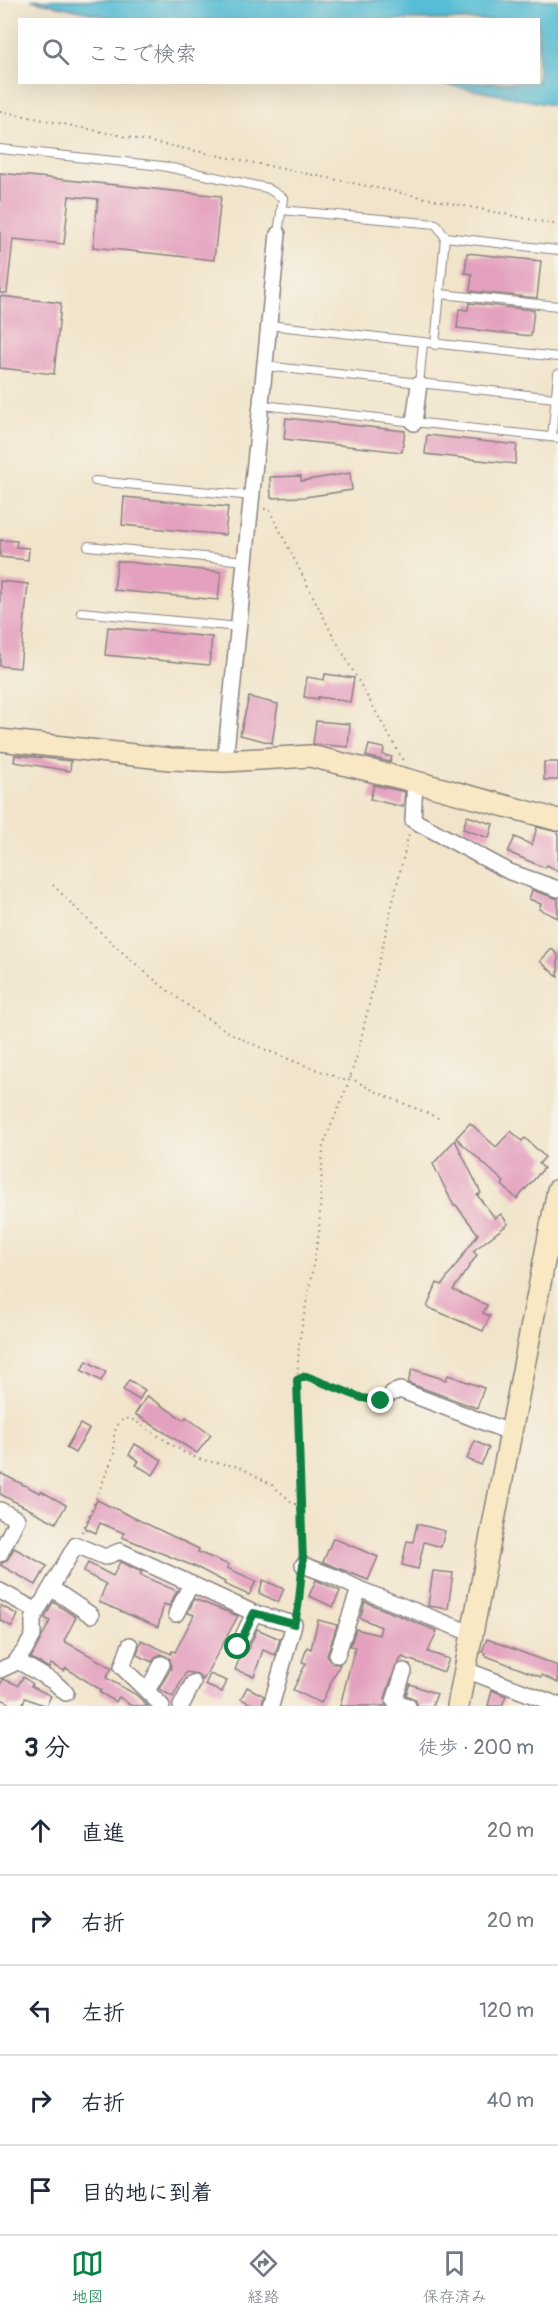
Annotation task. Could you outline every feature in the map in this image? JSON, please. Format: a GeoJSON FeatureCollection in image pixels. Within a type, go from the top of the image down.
{"type":"FeatureCollection","features":[{"type":"Feature","properties":{"kind":"street"},"geometry":{"type":"LineString","coordinates":[[225,761],[278,234]]}},
{"type":"Feature","properties":{"kind":"street"},"geometry":{"type":"LineString","coordinates":[[414,423],[419,384]]}},
{"type":"Feature","properties":{"kind":"street"},"geometry":{"type":"LineString","coordinates":[[0,740],[170,759],[225,761],[310,756],[558,820]]}},
{"type":"Feature","properties":{"kind":"street"},"geometry":{"type":"LineString","coordinates":[[410,780],[412,820],[510,872],[558,889]]}},
{"type":"Feature","properties":{"kind":"street"},"geometry":{"type":"LineString","coordinates":[[458,1706],[558,1190]]}},
{"type":"Feature","properties":{"kind":"street"},"geometry":{"type":"LineString","coordinates":[[392,1393],[400,1390],[512,1433]]}},
{"type":"Feature","properties":{"kind":"street"},"geometry":{"type":"LineString","coordinates":[[0,1510],[17,1519],[0,1554]]}},
{"type":"Feature","properties":{"kind":"street"},"geometry":{"type":"LineString","coordinates":[[0,1669],[16,1660],[33,1636],[33,1620],[37,1611],[76,1545],[105,1557],[120,1551],[254,1613],[294,1624],[272,1706]]}},
{"type":"Feature","properties":{"kind":"street"},"geometry":{"type":"LineString","coordinates":[[303,1565],[335,1577],[358,1590],[473,1634]]}},
{"type":"Feature","properties":{"kind":"street"},"geometry":{"type":"LineString","coordinates":[[176,1614],[191,1584]]}},
{"type":"Feature","properties":{"kind":"street"},"geometry":{"type":"LineString","coordinates":[[51,1588],[91,1615]]}},
{"type":"Feature","properties":{"kind":"street"},"geometry":{"type":"LineString","coordinates":[[337,1655],[358,1590]]}},
{"type":"Feature","properties":{"kind":"street"},"geometry":{"type":"LineString","coordinates":[[0,1592],[37,1611]]}},
{"type":"Feature","properties":{"kind":"street"},"geometry":{"type":"LineString","coordinates":[[238,1647],[254,1613]]}},
{"type":"Feature","properties":{"kind":"street"},"geometry":{"type":"LineString","coordinates":[[130,1645],[122,1668],[162,1706]]}},
{"type":"Feature","properties":{"kind":"street"},"geometry":{"type":"LineString","coordinates":[[16,1660],[54,1682],[66,1693]]}},
{"type":"Feature","properties":{"kind":"street"},"geometry":{"type":"LineString","coordinates":[[147,1691],[162,1664]]}},
{"type":"Feature","properties":{"kind":"street"},"geometry":{"type":"LineString","coordinates":[[466,1670],[558,1705]]}},
{"type":"Feature","properties":{"kind":"street"},"geometry":{"type":"LineString","coordinates":[[404,1671],[394,1701],[408,1706]]}},
{"type":"Feature","properties":{"kind":"street"},"geometry":{"type":"LineString","coordinates":[[181,1706],[193,1683]]}},
{"type":"Feature","properties":{"kind":"lane"},"geometry":{"type":"LineString","coordinates":[[0,149],[162,166],[267,188],[283,198],[278,234]]}},
{"type":"Feature","properties":{"kind":"lane"},"geometry":{"type":"LineString","coordinates":[[281,210],[436,224],[445,237],[435,345]]}},
{"type":"Feature","properties":{"kind":"lane"},"geometry":{"type":"LineString","coordinates":[[445,237],[558,250]]}},
{"type":"Feature","properties":{"kind":"lane"},"geometry":{"type":"LineString","coordinates":[[440,294],[558,306]]}},
{"type":"Feature","properties":{"kind":"lane"},"geometry":{"type":"LineString","coordinates":[[269,325],[558,357]]}},
{"type":"Feature","properties":{"kind":"lane"},"geometry":{"type":"LineString","coordinates":[[419,384],[423,343]]}},
{"type":"Feature","properties":{"kind":"lane"},"geometry":{"type":"LineString","coordinates":[[265,366],[555,398]]}},
{"type":"Feature","properties":{"kind":"lane"},"geometry":{"type":"LineString","coordinates":[[262,405],[555,438],[555,398],[558,374]]}},
{"type":"Feature","properties":{"kind":"lane"},"geometry":{"type":"LineString","coordinates":[[95,481],[252,502]]}},
{"type":"Feature","properties":{"kind":"lane"},"geometry":{"type":"LineString","coordinates":[[88,546],[246,561]]}},
{"type":"Feature","properties":{"kind":"lane"},"geometry":{"type":"LineString","coordinates":[[81,612],[239,627]]}},
{"type":"Feature","properties":{"kind":"path"},"geometry":{"type":"LineString","coordinates":[[0,111],[558,225]]}},
{"type":"Feature","properties":{"kind":"path"},"geometry":{"type":"LineString","coordinates":[[252,502],[269,509],[330,630],[407,768],[410,780]]}},
{"type":"Feature","properties":{"kind":"path"},"geometry":{"type":"LineString","coordinates":[[294,1624],[300,1609],[299,1584],[303,1565],[297,1380],[299,1343],[318,1233],[323,1146],[350,1077],[412,820]]}},
{"type":"Feature","properties":{"kind":"path"},"geometry":{"type":"LineString","coordinates":[[53,885],[93,926],[149,975],[214,1024],[276,1053],[348,1082]]}},
{"type":"Feature","properties":{"kind":"path"},"geometry":{"type":"LineString","coordinates":[[350,1077],[360,1084],[442,1120]]}},
{"type":"Feature","properties":{"kind":"path"},"geometry":{"type":"LineString","coordinates":[[297,1380],[306,1376],[362,1398],[381,1401],[392,1393]]}},
{"type":"Feature","properties":{"kind":"path"},"geometry":{"type":"LineString","coordinates":[[76,1545],[114,1455],[114,1433],[120,1421],[130,1418],[185,1453],[202,1460],[240,1467],[272,1485],[293,1503],[301,1506]]}},
{"type":"Feature","properties":{"kind":"water"},"geometry":{"type":"Polygon","coordinates":[[[31,0],[558,0],[558,106],[442,84],[540,84],[540,18],[113,18],[31,0]]]}},
{"type":"Feature","properties":{"kind":"building"},"geometry":{"type":"Polygon","coordinates":[[[0,173],[221,196],[214,260],[93,247],[98,199],[69,196],[64,244],[13,239],[7,293],[0,293],[0,173]]]}},
{"type":"Feature","properties":{"kind":"building"},"geometry":{"type":"Polygon","coordinates":[[[467,253],[541,261],[537,298],[470,291],[472,274],[465,273],[467,253]]]}},
{"type":"Feature","properties":{"kind":"building"},"geometry":{"type":"Polygon","coordinates":[[[0,296],[61,303],[54,374],[0,368],[0,296]]]}},
{"type":"Feature","properties":{"kind":"building"},"geometry":{"type":"Polygon","coordinates":[[[469,303],[534,310],[531,336],[457,328],[459,309],[468,310],[469,303]]]}},
{"type":"Feature","properties":{"kind":"building"},"geometry":{"type":"Polygon","coordinates":[[[286,418],[405,431],[402,452],[284,439],[286,418]]]}},
{"type":"Feature","properties":{"kind":"building"},"geometry":{"type":"Polygon","coordinates":[[[427,435],[517,445],[515,464],[425,454],[427,435]]]}},
{"type":"Feature","properties":{"kind":"building"},"geometry":{"type":"Polygon","coordinates":[[[350,473],[352,490],[305,497],[271,498],[270,477],[301,476],[301,481],[350,473]]]}},
{"type":"Feature","properties":{"kind":"building"},"geometry":{"type":"Polygon","coordinates":[[[124,497],[228,507],[225,535],[122,525],[124,497]]]}},
{"type":"Feature","properties":{"kind":"building"},"geometry":{"type":"Polygon","coordinates":[[[0,540],[17,541],[16,547],[29,548],[28,560],[0,557],[0,540]]]}},
{"type":"Feature","properties":{"kind":"building"},"geometry":{"type":"Polygon","coordinates":[[[117,561],[221,572],[218,600],[114,590],[117,561]]]}},
{"type":"Feature","properties":{"kind":"building"},"geometry":{"type":"Polygon","coordinates":[[[0,581],[28,584],[20,668],[0,666],[0,581]]]}},
{"type":"Feature","properties":{"kind":"building"},"geometry":{"type":"Polygon","coordinates":[[[108,627],[212,637],[209,665],[105,655],[108,627]]]}},
{"type":"Feature","properties":{"kind":"building"},"geometry":{"type":"Polygon","coordinates":[[[325,674],[354,678],[350,702],[304,697],[307,677],[324,680],[325,674]]]}},
{"type":"Feature","properties":{"kind":"building"},"geometry":{"type":"Polygon","coordinates":[[[249,697],[278,704],[272,743],[240,735],[249,697]]]}},
{"type":"Feature","properties":{"kind":"building"},"geometry":{"type":"Polygon","coordinates":[[[316,721],[350,724],[348,747],[313,744],[316,721]]]}},
{"type":"Feature","properties":{"kind":"building"},"geometry":{"type":"Polygon","coordinates":[[[369,745],[384,748],[383,755],[392,757],[390,762],[366,756],[369,745]]]}},
{"type":"Feature","properties":{"kind":"building"},"geometry":{"type":"Polygon","coordinates":[[[15,755],[71,761],[70,771],[14,762],[15,755]]]}},
{"type":"Feature","properties":{"kind":"building"},"geometry":{"type":"Polygon","coordinates":[[[544,762],[558,762],[558,780],[544,780],[544,762]]]}},
{"type":"Feature","properties":{"kind":"building"},"geometry":{"type":"Polygon","coordinates":[[[374,785],[405,792],[403,807],[370,799],[374,785]]]}},
{"type":"Feature","properties":{"kind":"building"},"geometry":{"type":"Polygon","coordinates":[[[467,816],[493,824],[489,838],[463,829],[467,816]]]}},
{"type":"Feature","properties":{"kind":"building"},"geometry":{"type":"Polygon","coordinates":[[[537,827],[558,832],[558,871],[547,865],[545,868],[508,852],[515,837],[532,845],[537,827]]]}},
{"type":"Feature","properties":{"kind":"building"},"geometry":{"type":"Polygon","coordinates":[[[532,890],[558,899],[558,918],[539,909],[541,904],[529,899],[532,890]]]}},
{"type":"Feature","properties":{"kind":"building"},"geometry":{"type":"Polygon","coordinates":[[[552,949],[558,955],[558,977],[540,961],[552,949]]]}},
{"type":"Feature","properties":{"kind":"building"},"geometry":{"type":"Polygon","coordinates":[[[470,1123],[496,1147],[511,1131],[522,1141],[525,1138],[545,1157],[539,1164],[544,1168],[517,1199],[502,1185],[504,1182],[456,1138],[470,1123]]]}},
{"type":"Feature","properties":{"kind":"building"},"geometry":{"type":"Polygon","coordinates":[[[455,1140],[481,1193],[477,1195],[495,1218],[501,1214],[508,1224],[473,1251],[477,1255],[453,1290],[487,1305],[483,1313],[490,1316],[483,1331],[427,1307],[437,1283],[442,1285],[478,1234],[456,1205],[454,1206],[433,1164],[455,1140]]]}},
{"type":"Feature","properties":{"kind":"building"},"geometry":{"type":"Polygon","coordinates":[[[87,1361],[106,1372],[101,1381],[81,1370],[87,1361]]]}},
{"type":"Feature","properties":{"kind":"building"},"geometry":{"type":"Polygon","coordinates":[[[412,1369],[446,1380],[448,1375],[484,1388],[477,1408],[408,1383],[412,1369]]]}},
{"type":"Feature","properties":{"kind":"building"},"geometry":{"type":"Polygon","coordinates":[[[129,1380],[145,1390],[139,1400],[123,1390],[129,1380]]]}},
{"type":"Feature","properties":{"kind":"building"},"geometry":{"type":"Polygon","coordinates":[[[147,1396],[184,1420],[186,1417],[211,1435],[197,1453],[135,1414],[147,1396]]]}},
{"type":"Feature","properties":{"kind":"building"},"geometry":{"type":"Polygon","coordinates":[[[80,1424],[89,1429],[75,1453],[66,1448],[80,1424]]]}},
{"type":"Feature","properties":{"kind":"building"},"geometry":{"type":"Polygon","coordinates":[[[475,1441],[489,1448],[481,1465],[467,1459],[475,1441]]]}},
{"type":"Feature","properties":{"kind":"building"},"geometry":{"type":"Polygon","coordinates":[[[135,1444],[162,1460],[153,1475],[136,1465],[139,1461],[129,1455],[135,1444]]]}},
{"type":"Feature","properties":{"kind":"building"},"geometry":{"type":"Polygon","coordinates":[[[0,1473],[66,1505],[56,1523],[0,1494],[0,1473]]]}},
{"type":"Feature","properties":{"kind":"building"},"geometry":{"type":"Polygon","coordinates":[[[97,1500],[199,1549],[198,1552],[229,1565],[227,1568],[256,1581],[249,1595],[224,1584],[225,1582],[198,1568],[122,1537],[124,1533],[100,1523],[96,1533],[85,1528],[97,1500]]]}},
{"type":"Feature","properties":{"kind":"building"},"geometry":{"type":"Polygon","coordinates":[[[417,1524],[445,1531],[441,1547],[424,1542],[418,1569],[402,1565],[407,1541],[413,1542],[417,1524]]]}},
{"type":"Feature","properties":{"kind":"building"},"geometry":{"type":"Polygon","coordinates":[[[333,1538],[378,1557],[368,1580],[323,1562],[333,1538]]]}},
{"type":"Feature","properties":{"kind":"building"},"geometry":{"type":"Polygon","coordinates":[[[14,1548],[47,1566],[36,1585],[0,1565],[8,1559],[14,1548]]]}},
{"type":"Feature","properties":{"kind":"building"},"geometry":{"type":"Polygon","coordinates":[[[120,1562],[142,1572],[140,1575],[177,1591],[169,1606],[164,1604],[158,1627],[99,1602],[106,1584],[83,1572],[88,1563],[113,1576],[120,1562]]]}},
{"type":"Feature","properties":{"kind":"building"},"geometry":{"type":"Polygon","coordinates":[[[433,1571],[453,1573],[448,1609],[428,1606],[433,1571]]]}},
{"type":"Feature","properties":{"kind":"building"},"geometry":{"type":"Polygon","coordinates":[[[263,1580],[284,1589],[278,1602],[259,1593],[263,1580]]]}},
{"type":"Feature","properties":{"kind":"building"},"geometry":{"type":"Polygon","coordinates":[[[316,1580],[340,1591],[333,1607],[309,1596],[316,1580]]]}},
{"type":"Feature","properties":{"kind":"building"},"geometry":{"type":"Polygon","coordinates":[[[194,1599],[238,1616],[203,1680],[197,1674],[186,1672],[173,1697],[159,1689],[171,1668],[170,1659],[161,1654],[152,1662],[137,1655],[141,1640],[171,1654],[172,1651],[175,1652],[194,1615],[188,1613],[194,1599]]]}},
{"type":"Feature","properties":{"kind":"building"},"geometry":{"type":"Polygon","coordinates":[[[53,1602],[76,1617],[64,1641],[112,1668],[106,1678],[135,1694],[148,1706],[132,1706],[119,1697],[116,1702],[66,1668],[64,1671],[51,1664],[49,1668],[31,1658],[50,1621],[45,1618],[53,1602]]]}},
{"type":"Feature","properties":{"kind":"building"},"geometry":{"type":"Polygon","coordinates":[[[365,1602],[437,1631],[428,1652],[449,1659],[444,1672],[402,1657],[395,1668],[385,1698],[386,1706],[340,1706],[355,1647],[350,1646],[356,1629],[379,1635],[381,1627],[360,1618],[365,1602]]]}},
{"type":"Feature","properties":{"kind":"building"},"geometry":{"type":"Polygon","coordinates":[[[0,1605],[18,1615],[12,1627],[0,1620],[0,1605]]]}},
{"type":"Feature","properties":{"kind":"building"},"geometry":{"type":"Polygon","coordinates":[[[318,1620],[337,1625],[327,1656],[333,1664],[340,1664],[321,1703],[293,1690],[306,1663],[302,1662],[307,1647],[311,1649],[318,1620]]]}},
{"type":"Feature","properties":{"kind":"building"},"geometry":{"type":"Polygon","coordinates":[[[257,1629],[280,1639],[275,1655],[263,1650],[254,1676],[235,1670],[240,1657],[247,1652],[257,1629]]]}},
{"type":"Feature","properties":{"kind":"building"},"geometry":{"type":"Polygon","coordinates":[[[487,1639],[558,1666],[558,1683],[542,1675],[541,1677],[484,1655],[485,1653],[482,1652],[487,1639]]]}},
{"type":"Feature","properties":{"kind":"building"},"geometry":{"type":"Polygon","coordinates":[[[210,1674],[227,1681],[222,1692],[205,1685],[210,1674]]]}},
{"type":"Feature","properties":{"kind":"building"},"geometry":{"type":"Polygon","coordinates":[[[23,1677],[33,1684],[31,1686],[51,1696],[46,1706],[25,1698],[22,1706],[7,1706],[8,1702],[0,1699],[3,1679],[18,1685],[23,1677]]]}},
{"type":"Feature","properties":{"kind":"building"},"geometry":{"type":"Polygon","coordinates":[[[410,1684],[437,1694],[432,1706],[418,1706],[415,1699],[406,1695],[410,1684]]]}},
{"type":"Feature","properties":{"kind":"building"},"geometry":{"type":"Polygon","coordinates":[[[247,1687],[264,1696],[262,1706],[255,1706],[241,1699],[247,1687]]]}},
{"type":"Feature","properties":{"kind":"building"},"geometry":{"type":"Polygon","coordinates":[[[492,1690],[506,1696],[502,1706],[488,1706],[492,1690]]]}},
{"type":"Feature","properties":{"kind":"route"},"geometry":{"type":"LineString","coordinates":[[238,1647],[254,1613],[294,1624],[300,1609],[298,1596],[303,1565],[297,1380],[306,1376],[362,1398],[381,1401]]}}]}
